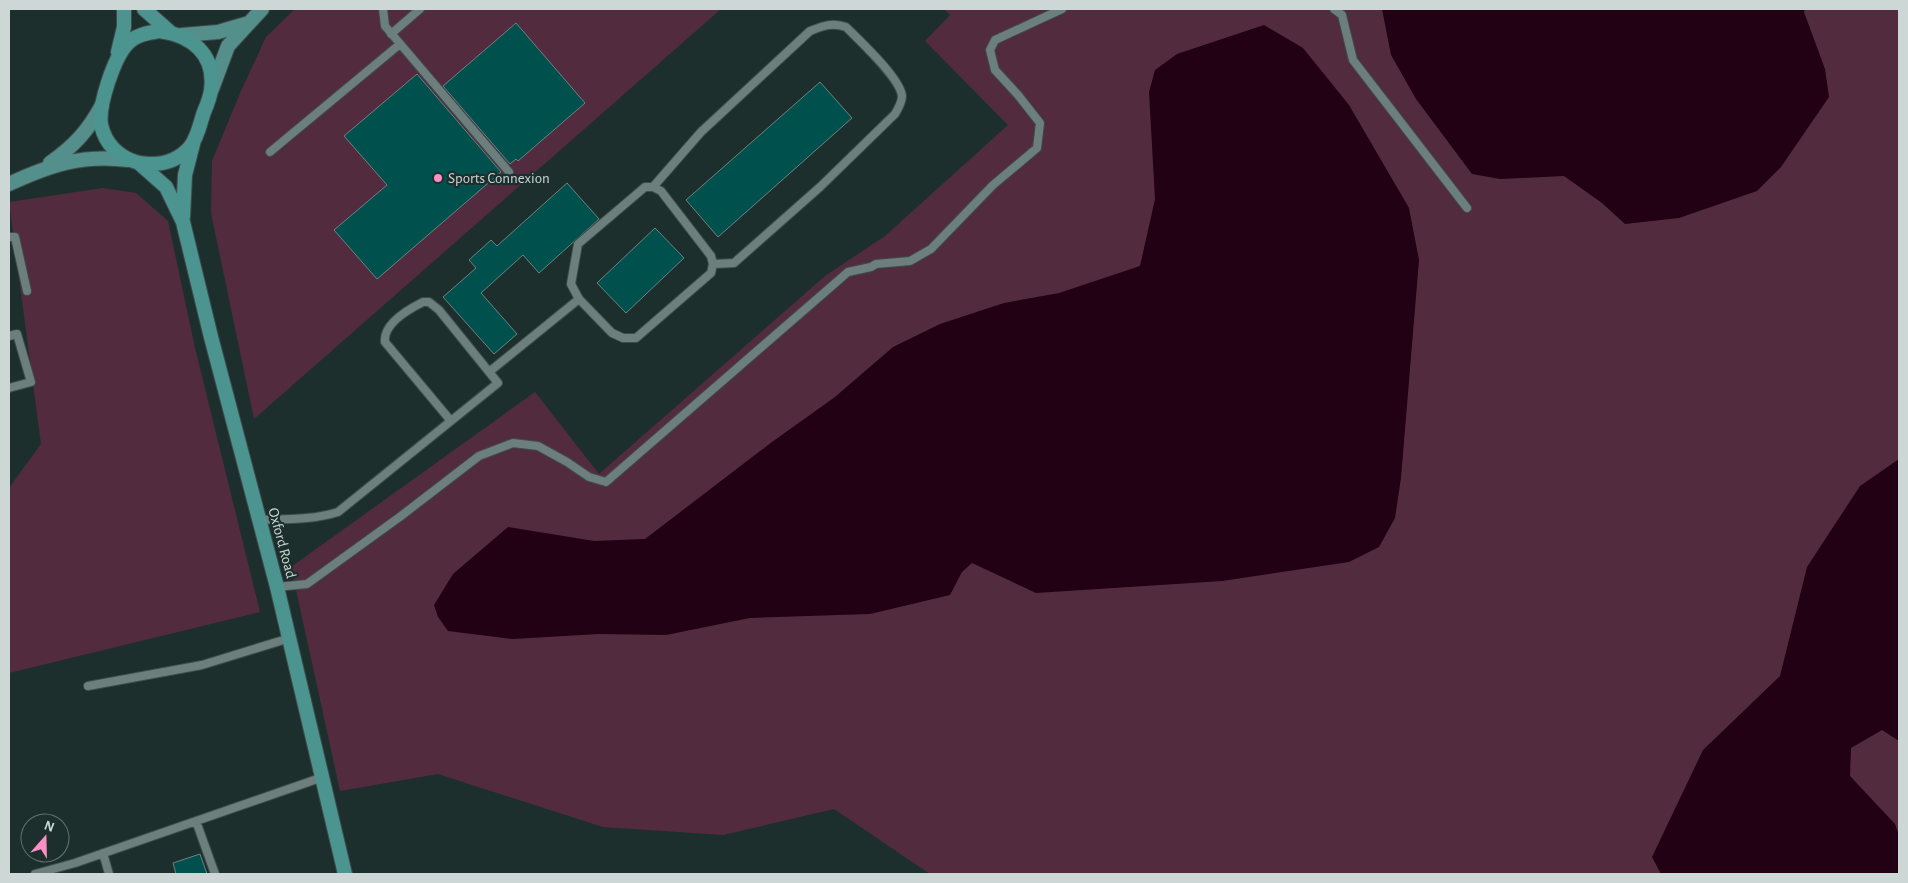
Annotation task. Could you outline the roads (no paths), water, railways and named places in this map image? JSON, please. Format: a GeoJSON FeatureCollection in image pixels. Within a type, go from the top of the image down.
{"type":"FeatureCollection","features":[{"type":"Feature","properties":{"kind":"highway"},"geometry":{"type":"LineString","coordinates":[[115,65],[127,44],[133,39],[144,33],[159,31],[176,34],[192,41],[206,57],[212,79],[211,92],[195,139],[184,152],[167,162],[134,162],[119,154],[106,139],[101,123],[102,105],[115,65],[124,27],[124,9]]}},
{"type":"Feature","properties":{"kind":"highway"},"geometry":{"type":"LineString","coordinates":[[144,9],[176,34]]}},
{"type":"Feature","properties":{"kind":"highway","name":"Oxford Road"},"geometry":{"type":"LineString","coordinates":[[183,222],[185,175],[195,139]]}},
{"type":"Feature","properties":{"kind":"highway","name":"Oxford Road"},"geometry":{"type":"LineString","coordinates":[[134,162],[166,187],[183,222],[211,337],[290,638],[345,874]]}},
{"type":"Feature","properties":{"kind":"main road"},"geometry":{"type":"LineString","coordinates":[[211,92],[228,46],[262,9]]}},
{"type":"Feature","properties":{"kind":"main road"},"geometry":{"type":"LineString","coordinates":[[176,34],[218,32],[249,23]]}},
{"type":"Feature","properties":{"kind":"main road"},"geometry":{"type":"LineString","coordinates":[[41,169],[82,136],[92,124],[102,105]]}},
{"type":"Feature","properties":{"kind":"main road"},"geometry":{"type":"LineString","coordinates":[[9,184],[41,169],[66,162],[111,158],[134,162]]}},
{"type":"Feature","properties":{"kind":"lane"},"geometry":{"type":"LineString","coordinates":[[383,9],[385,26],[391,34],[509,172]]}},
{"type":"Feature","properties":{"kind":"lane"},"geometry":{"type":"LineString","coordinates":[[391,34],[420,9]]}},
{"type":"Feature","properties":{"kind":"lane"},"geometry":{"type":"LineString","coordinates":[[277,587],[307,584],[401,516],[479,456],[513,443],[538,446],[567,462],[589,478],[606,482],[848,272],[871,267],[876,264],[910,261],[931,249],[993,185],[1037,148],[1040,122],[995,70],[990,50],[995,40],[1062,9]]}},
{"type":"Feature","properties":{"kind":"lane"},"geometry":{"type":"LineString","coordinates":[[1334,9],[1342,15],[1353,60],[1467,208]]}},
{"type":"Feature","properties":{"kind":"lane"},"geometry":{"type":"LineString","coordinates":[[653,187],[701,132],[810,31],[826,24],[846,26],[885,68],[900,89],[902,99],[895,114],[820,187],[734,263],[713,264]]}},
{"type":"Feature","properties":{"kind":"lane"},"geometry":{"type":"LineString","coordinates":[[270,152],[400,44]]}},
{"type":"Feature","properties":{"kind":"lane"},"geometry":{"type":"LineString","coordinates":[[645,187],[653,187],[661,191],[711,256],[713,264],[711,272],[636,338],[623,338],[612,333],[579,299],[571,284],[578,244],[645,187]]}},
{"type":"Feature","properties":{"kind":"lane"},"geometry":{"type":"LineString","coordinates":[[9,237],[16,237],[28,291]]}},
{"type":"Feature","properties":{"kind":"lane"},"geometry":{"type":"LineString","coordinates":[[490,372],[579,299]]}},
{"type":"Feature","properties":{"kind":"lane"},"geometry":{"type":"LineString","coordinates":[[259,520],[310,518],[338,512],[498,383],[439,310],[429,302],[423,302],[386,330],[385,342],[450,421]]}},
{"type":"Feature","properties":{"kind":"lane"},"geometry":{"type":"LineString","coordinates":[[9,336],[17,334],[31,382],[9,388]]}},
{"type":"Feature","properties":{"kind":"lane"},"geometry":{"type":"LineString","coordinates":[[88,686],[202,665],[290,638]]}},
{"type":"Feature","properties":{"kind":"lane"},"geometry":{"type":"LineString","coordinates":[[35,874],[103,853],[323,777]]}},
{"type":"Feature","properties":{"kind":"lane"},"geometry":{"type":"LineString","coordinates":[[196,821],[215,874]]}},
{"type":"Feature","properties":{"kind":"lane"},"geometry":{"type":"LineString","coordinates":[[103,853],[110,874]]}},
{"type":"Feature","properties":{"kind":"place","name":"Sports Connexion"},"geometry":{"type":"Point","coordinates":[438,178]}}]}
